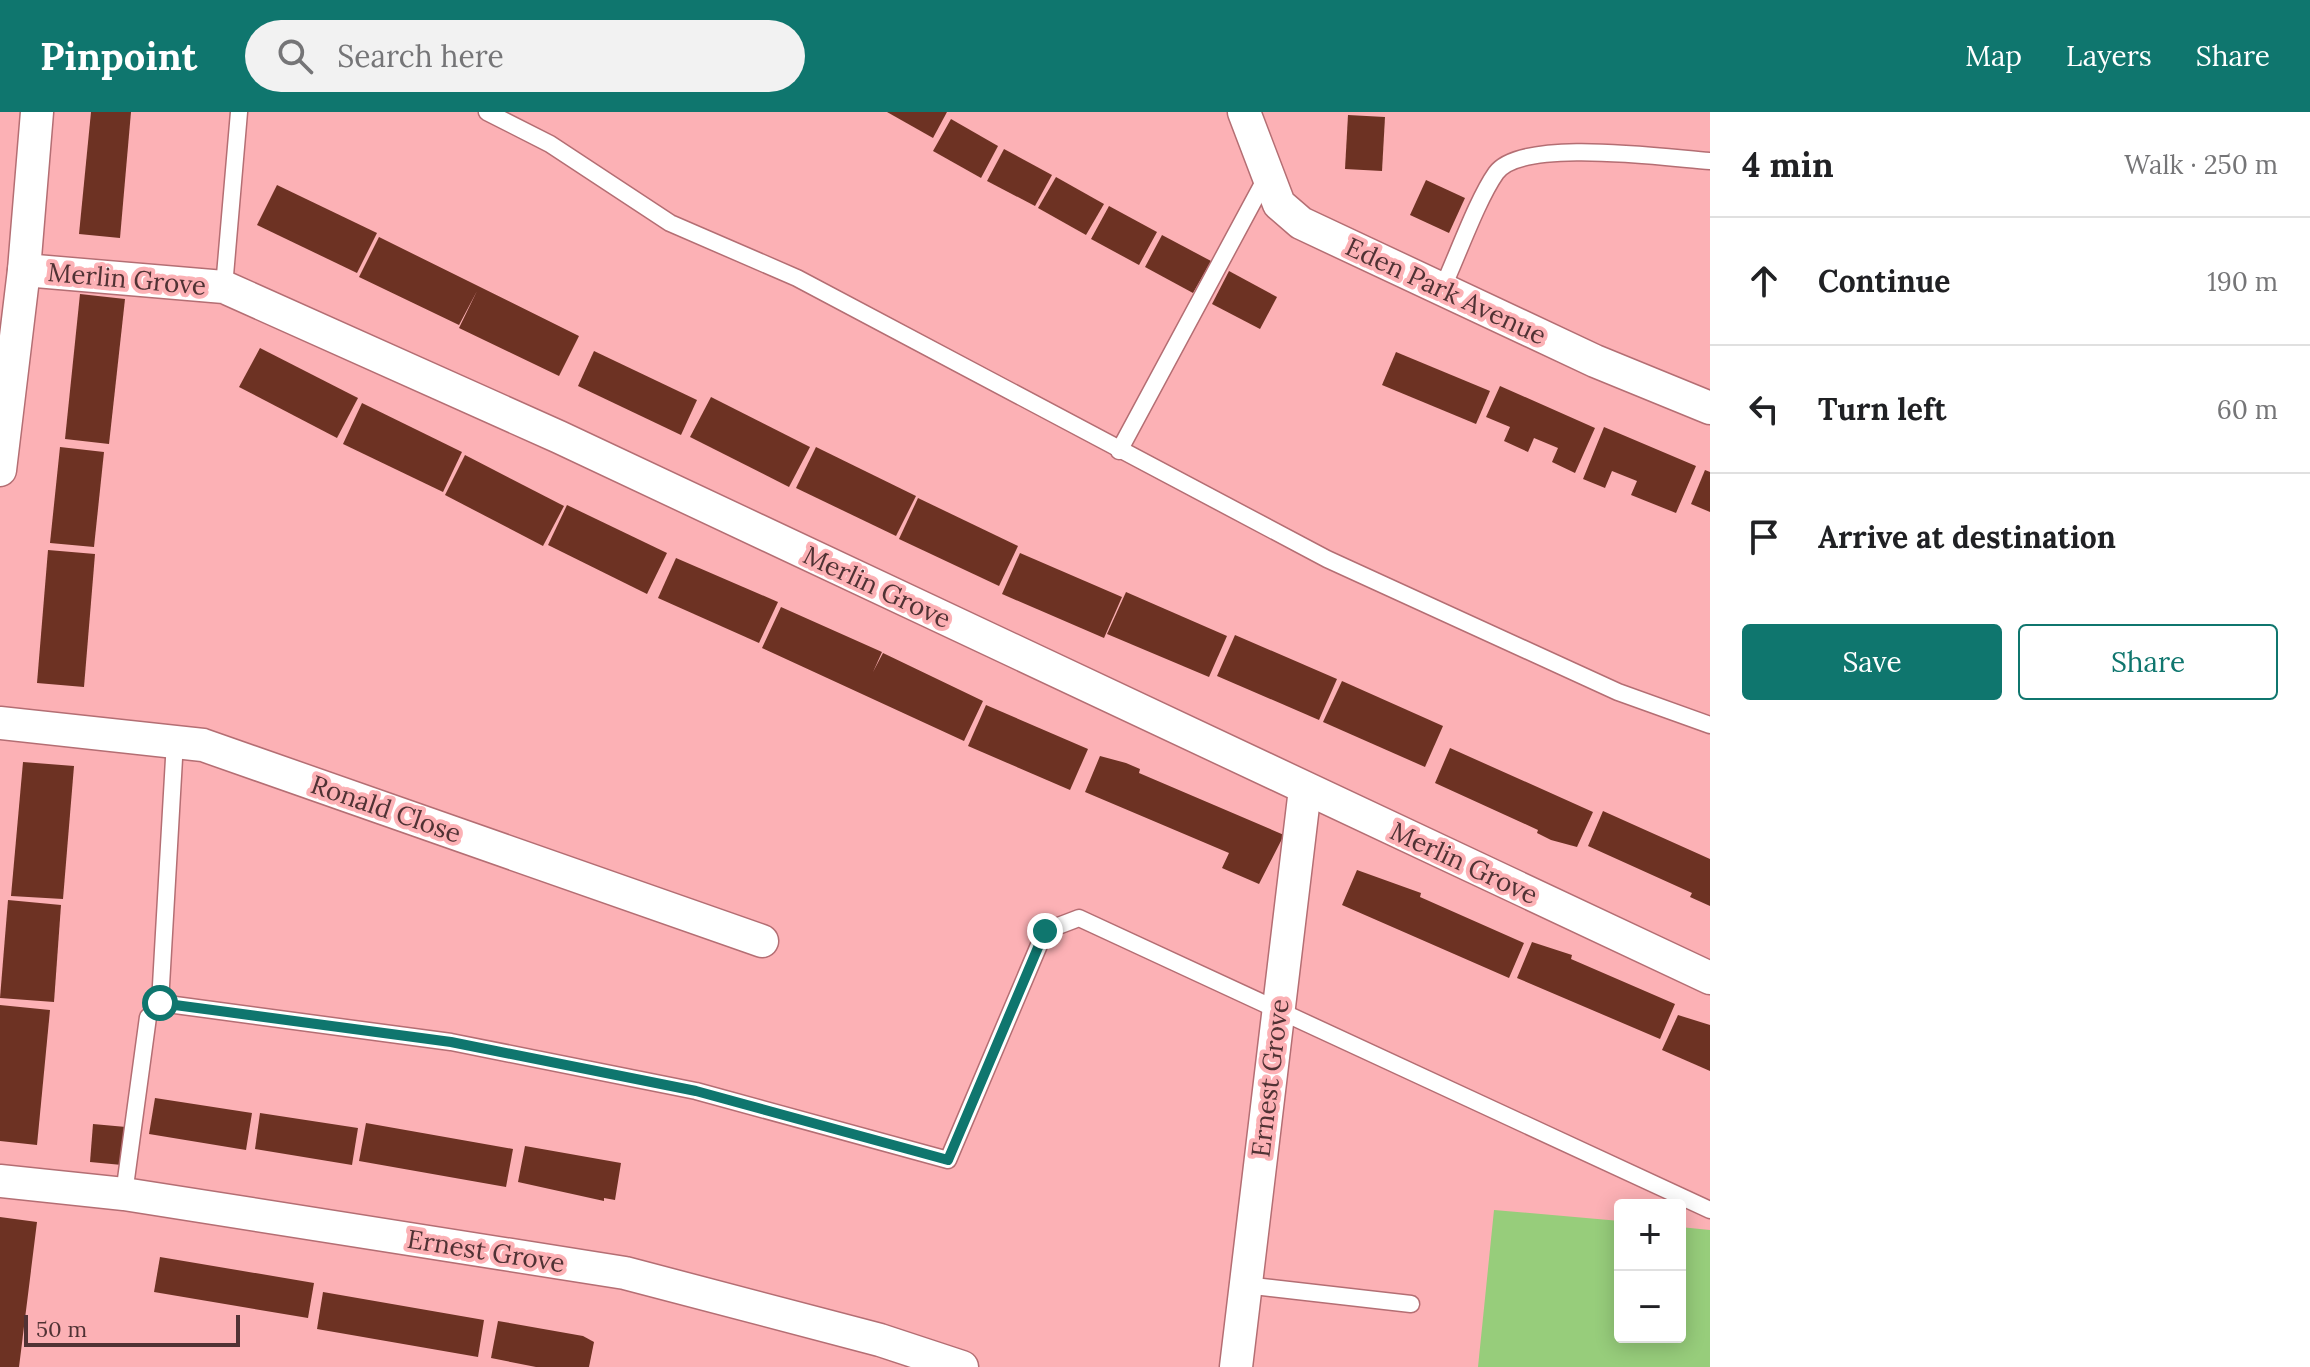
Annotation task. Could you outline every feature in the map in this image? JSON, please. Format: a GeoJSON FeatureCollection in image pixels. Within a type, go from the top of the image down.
{"type":"FeatureCollection","features":[{"type":"Feature","properties":{"kind":"street"},"geometry":{"type":"LineString","coordinates":[[0,470],[24,270],[37,112]]}},
{"type":"Feature","properties":{"kind":"street","name":"Eden Park Avenue"},"geometry":{"type":"LineString","coordinates":[[1244,112],[1279,204],[1301,223],[1595,361],[1710,408]]}},
{"type":"Feature","properties":{"kind":"street","name":"Merlin Grove"},"geometry":{"type":"LineString","coordinates":[[24,270],[224,287],[559,437],[1710,978]]}},
{"type":"Feature","properties":{"kind":"street","name":"Ronald Close"},"geometry":{"type":"LineString","coordinates":[[0,723],[203,745],[762,941]]}},
{"type":"Feature","properties":{"kind":"street","name":"Ernest Grove"},"geometry":{"type":"LineString","coordinates":[[1236,1367],[1305,789]]}},
{"type":"Feature","properties":{"kind":"street","name":"Ernest Grove"},"geometry":{"type":"LineString","coordinates":[[0,1181],[124,1194],[625,1273],[880,1340],[962,1367]]}},
{"type":"Feature","properties":{"kind":"lane"},"geometry":{"type":"LineString","coordinates":[[224,287],[239,112]]}},
{"type":"Feature","properties":{"kind":"lane"},"geometry":{"type":"LineString","coordinates":[[487,112],[550,144],[670,223],[797,278],[1327,559],[1618,692],[1710,725]]}},
{"type":"Feature","properties":{"kind":"lane"},"geometry":{"type":"LineString","coordinates":[[1442,289],[1497,171],[1521,156],[1551,151],[1710,161]]}},
{"type":"Feature","properties":{"kind":"lane"},"geometry":{"type":"LineString","coordinates":[[1119,451],[1267,176]]}},
{"type":"Feature","properties":{"kind":"lane"},"geometry":{"type":"LineString","coordinates":[[175,741],[160,1003],[451,1042],[634,1078],[696,1091],[948,1160],[1045,931],[1079,918],[1710,1210]]}},
{"type":"Feature","properties":{"kind":"lane"},"geometry":{"type":"LineString","coordinates":[[124,1194],[148,1017]]}},
{"type":"Feature","properties":{"kind":"lane"},"geometry":{"type":"LineString","coordinates":[[1245,1285],[1411,1304]]}},
{"type":"Feature","properties":{"kind":"green space"},"geometry":{"type":"Polygon","coordinates":[[[1494,1210],[1614,1220],[1614,1343],[1686,1343],[1686,1228],[1710,1230],[1710,1367],[1478,1367],[1494,1210]]]}},
{"type":"Feature","properties":{"kind":"building"},"geometry":{"type":"Polygon","coordinates":[[[91,112],[131,112],[120,238],[79,234],[91,112]]]}},
{"type":"Feature","properties":{"kind":"building"},"geometry":{"type":"Polygon","coordinates":[[[887,112],[947,112],[933,138],[887,112]]]}},
{"type":"Feature","properties":{"kind":"building"},"geometry":{"type":"Polygon","coordinates":[[[1348,115],[1385,117],[1382,171],[1345,169],[1348,115]]]}},
{"type":"Feature","properties":{"kind":"building"},"geometry":{"type":"Polygon","coordinates":[[[951,119],[998,146],[981,178],[933,151],[951,119]]]}},
{"type":"Feature","properties":{"kind":"building"},"geometry":{"type":"Polygon","coordinates":[[[1004,149],[1052,175],[1035,206],[987,181],[1004,149]]]}},
{"type":"Feature","properties":{"kind":"building"},"geometry":{"type":"Polygon","coordinates":[[[1056,177],[1104,204],[1086,235],[1038,208],[1056,177]]]}},
{"type":"Feature","properties":{"kind":"building"},"geometry":{"type":"Polygon","coordinates":[[[1426,180],[1465,198],[1449,233],[1410,215],[1426,180]]]}},
{"type":"Feature","properties":{"kind":"building"},"geometry":{"type":"Polygon","coordinates":[[[277,185],[377,233],[357,273],[257,225],[277,185]]]}},
{"type":"Feature","properties":{"kind":"building"},"geometry":{"type":"Polygon","coordinates":[[[1109,206],[1157,232],[1139,265],[1091,239],[1109,206]]]}},
{"type":"Feature","properties":{"kind":"building"},"geometry":{"type":"Polygon","coordinates":[[[1162,235],[1211,261],[1193,293],[1145,267],[1162,235]]]}},
{"type":"Feature","properties":{"kind":"building"},"geometry":{"type":"Polygon","coordinates":[[[379,237],[579,336],[559,376],[459,328],[477,291],[459,325],[359,277],[379,237]]]}},
{"type":"Feature","properties":{"kind":"building"},"geometry":{"type":"Polygon","coordinates":[[[1229,271],[1277,297],[1260,329],[1212,304],[1229,271]]]}},
{"type":"Feature","properties":{"kind":"building"},"geometry":{"type":"Polygon","coordinates":[[[80,294],[125,299],[109,444],[65,439],[80,294]]]}},
{"type":"Feature","properties":{"kind":"building"},"geometry":{"type":"Polygon","coordinates":[[[260,348],[358,398],[337,438],[239,387],[260,348]]]}},
{"type":"Feature","properties":{"kind":"building"},"geometry":{"type":"Polygon","coordinates":[[[594,351],[697,400],[681,435],[578,386],[594,351]]]}},
{"type":"Feature","properties":{"kind":"building"},"geometry":{"type":"Polygon","coordinates":[[[1396,352],[1490,391],[1476,424],[1382,385],[1396,352]]]}},
{"type":"Feature","properties":{"kind":"building"},"geometry":{"type":"Polygon","coordinates":[[[1500,386],[1595,428],[1575,473],[1552,462],[1558,448],[1534,438],[1528,452],[1504,441],[1510,427],[1486,417],[1500,386]]]}},
{"type":"Feature","properties":{"kind":"building"},"geometry":{"type":"Polygon","coordinates":[[[711,397],[810,447],[789,487],[690,437],[711,397]]]}},
{"type":"Feature","properties":{"kind":"building"},"geometry":{"type":"Polygon","coordinates":[[[362,403],[462,452],[443,492],[343,444],[362,403]]]}},
{"type":"Feature","properties":{"kind":"building"},"geometry":{"type":"Polygon","coordinates":[[[1604,427],[1696,466],[1676,513],[1631,495],[1637,481],[1612,471],[1605,488],[1583,479],[1604,427]]]}},
{"type":"Feature","properties":{"kind":"building"},"geometry":{"type":"Polygon","coordinates":[[[60,447],[104,452],[94,547],[50,543],[60,447]]]}},
{"type":"Feature","properties":{"kind":"building"},"geometry":{"type":"Polygon","coordinates":[[[816,447],[916,496],[896,536],[796,488],[816,447]]]}},
{"type":"Feature","properties":{"kind":"building"},"geometry":{"type":"Polygon","coordinates":[[[465,455],[564,506],[543,546],[445,495],[465,455]]]}},
{"type":"Feature","properties":{"kind":"building"},"geometry":{"type":"Polygon","coordinates":[[[1705,470],[1710,472],[1710,512],[1691,504],[1705,470]]]}},
{"type":"Feature","properties":{"kind":"building"},"geometry":{"type":"Polygon","coordinates":[[[918,498],[1018,546],[999,586],[899,539],[918,498]]]}},
{"type":"Feature","properties":{"kind":"building"},"geometry":{"type":"Polygon","coordinates":[[[567,505],[667,553],[647,594],[548,545],[567,505]]]}},
{"type":"Feature","properties":{"kind":"building"},"geometry":{"type":"Polygon","coordinates":[[[48,550],[95,554],[84,687],[37,683],[48,550]]]}},
{"type":"Feature","properties":{"kind":"building"},"geometry":{"type":"Polygon","coordinates":[[[1020,553],[1122,597],[1104,638],[1002,594],[1020,553]]]}},
{"type":"Feature","properties":{"kind":"building"},"geometry":{"type":"Polygon","coordinates":[[[676,558],[778,602],[759,643],[658,598],[676,558]]]}},
{"type":"Feature","properties":{"kind":"building"},"geometry":{"type":"Polygon","coordinates":[[[1126,592],[1227,636],[1209,677],[1107,634],[1126,592]]]}},
{"type":"Feature","properties":{"kind":"building"},"geometry":{"type":"Polygon","coordinates":[[[781,607],[882,652],[873,672],[883,653],[983,701],[964,741],[762,648],[781,607]]]}},
{"type":"Feature","properties":{"kind":"building"},"geometry":{"type":"Polygon","coordinates":[[[1235,635],[1337,679],[1319,720],[1217,676],[1235,635]]]}},
{"type":"Feature","properties":{"kind":"building"},"geometry":{"type":"Polygon","coordinates":[[[1342,681],[1443,726],[1425,767],[1323,722],[1342,681]]]}},
{"type":"Feature","properties":{"kind":"building"},"geometry":{"type":"Polygon","coordinates":[[[986,705],[1088,749],[1070,790],[968,746],[986,705]]]}},
{"type":"Feature","properties":{"kind":"building"},"geometry":{"type":"Polygon","coordinates":[[[1450,748],[1593,812],[1577,847],[1551,840],[1537,833],[1538,830],[1435,783],[1450,748]]]}},
{"type":"Feature","properties":{"kind":"building"},"geometry":{"type":"Polygon","coordinates":[[[1100,756],[1140,769],[1139,773],[1284,835],[1259,884],[1222,868],[1229,853],[1085,792],[1100,756]]]}},
{"type":"Feature","properties":{"kind":"building"},"geometry":{"type":"Polygon","coordinates":[[[23,762],[74,766],[63,899],[11,896],[23,762]]]}},
{"type":"Feature","properties":{"kind":"building"},"geometry":{"type":"Polygon","coordinates":[[[1603,811],[1710,859],[1710,906],[1690,897],[1692,893],[1588,846],[1603,811]]]}},
{"type":"Feature","properties":{"kind":"building"},"geometry":{"type":"Polygon","coordinates":[[[1357,870],[1421,893],[1420,897],[1524,943],[1509,978],[1342,905],[1357,870]]]}},
{"type":"Feature","properties":{"kind":"building"},"geometry":{"type":"Polygon","coordinates":[[[8,900],[61,905],[54,1002],[0,998],[8,900]]]}},
{"type":"Feature","properties":{"kind":"building"},"geometry":{"type":"Polygon","coordinates":[[[1532,942],[1572,955],[1571,959],[1675,1004],[1660,1039],[1517,978],[1532,942]]]}},
{"type":"Feature","properties":{"kind":"building"},"geometry":{"type":"Polygon","coordinates":[[[0,1005],[50,1010],[37,1145],[0,1141],[0,1005]]]}},
{"type":"Feature","properties":{"kind":"building"},"geometry":{"type":"Polygon","coordinates":[[[1678,1015],[1710,1025],[1710,1071],[1662,1050],[1678,1015]]]}},
{"type":"Feature","properties":{"kind":"building"},"geometry":{"type":"Polygon","coordinates":[[[155,1098],[252,1113],[246,1150],[149,1134],[155,1098]]]}},
{"type":"Feature","properties":{"kind":"building"},"geometry":{"type":"Polygon","coordinates":[[[260,1113],[358,1128],[352,1165],[255,1149],[260,1113]]]}},
{"type":"Feature","properties":{"kind":"building"},"geometry":{"type":"Polygon","coordinates":[[[366,1123],[513,1149],[506,1187],[359,1161],[366,1123]]]}},
{"type":"Feature","properties":{"kind":"building"},"geometry":{"type":"Polygon","coordinates":[[[93,1124],[126,1127],[122,1165],[90,1162],[93,1124]]]}},
{"type":"Feature","properties":{"kind":"building"},"geometry":{"type":"Polygon","coordinates":[[[525,1146],[621,1163],[615,1200],[604,1198],[604,1201],[518,1182],[525,1146]]]}},
{"type":"Feature","properties":{"kind":"building"},"geometry":{"type":"Polygon","coordinates":[[[0,1217],[37,1222],[19,1367],[0,1367],[0,1217]]]}},
{"type":"Feature","properties":{"kind":"building"},"geometry":{"type":"Polygon","coordinates":[[[160,1257],[314,1283],[308,1318],[154,1292],[160,1257]]]}},
{"type":"Feature","properties":{"kind":"building"},"geometry":{"type":"Polygon","coordinates":[[[323,1292],[484,1320],[478,1357],[317,1329],[323,1292]]]}},
{"type":"Feature","properties":{"kind":"building"},"geometry":{"type":"Polygon","coordinates":[[[498,1321],[583,1336],[594,1342],[589,1367],[536,1367],[491,1358],[498,1321]]]}},
{"type":"Feature","properties":{"kind":"route"},"geometry":{"type":"LineString","coordinates":[[160,1003],[451,1042],[696,1091],[948,1160],[1045,931]]}}]}
